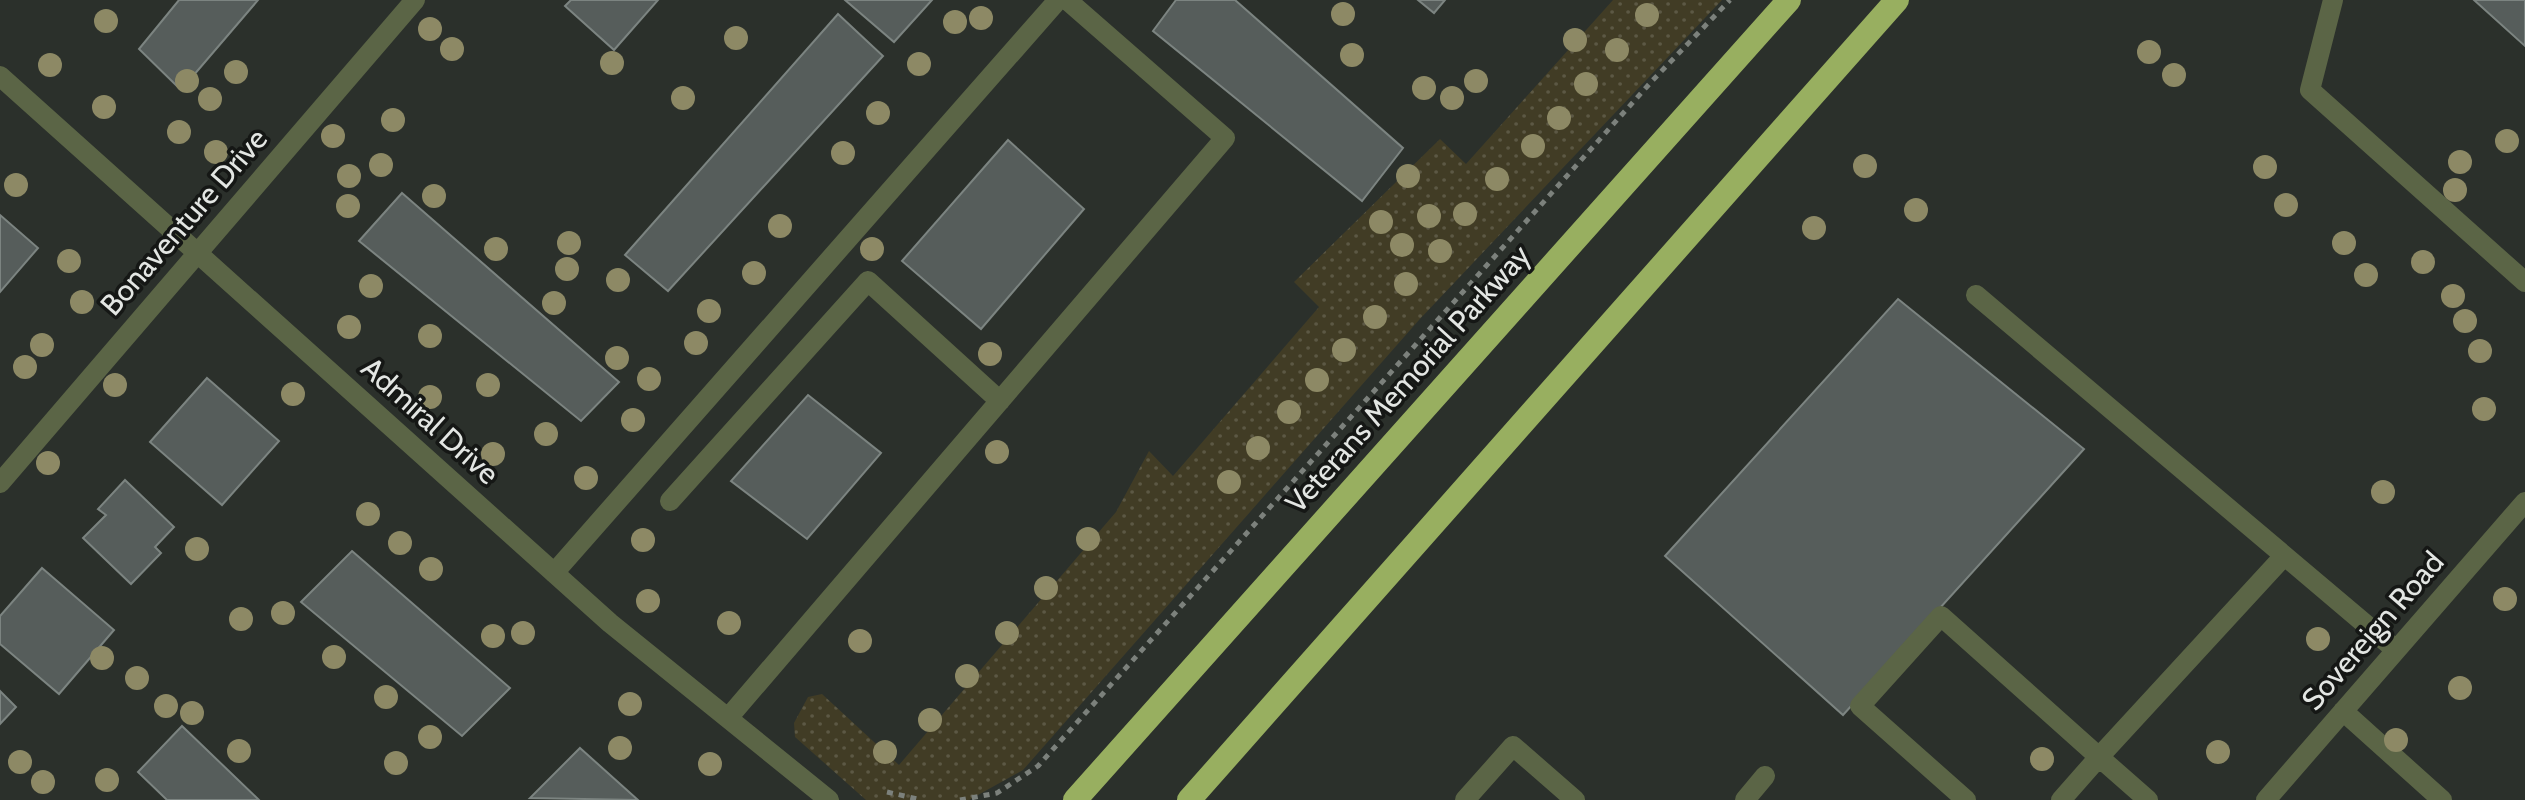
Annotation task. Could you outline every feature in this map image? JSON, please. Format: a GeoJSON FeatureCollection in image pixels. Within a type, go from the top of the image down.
{"type":"FeatureCollection","features":[{"type":"Feature","properties":{"kind":"highway","name":"Veterans Memorial Parkway"},"geometry":{"type":"LineString","coordinates":[[1075,800],[1789,0]]}},
{"type":"Feature","properties":{"kind":"highway"},"geometry":{"type":"LineString","coordinates":[[1189,800],[1897,0]]}},
{"type":"Feature","properties":{"kind":"street","name":"Bonaventure Drive"},"geometry":{"type":"LineString","coordinates":[[0,483],[415,0]]}},
{"type":"Feature","properties":{"kind":"street"},"geometry":{"type":"LineString","coordinates":[[554,573],[1058,0]]}},
{"type":"Feature","properties":{"kind":"street"},"geometry":{"type":"LineString","coordinates":[[728,718],[1225,138],[1067,0]]}},
{"type":"Feature","properties":{"kind":"street"},"geometry":{"type":"LineString","coordinates":[[2333,0],[2310,90],[2525,282]]}},
{"type":"Feature","properties":{"kind":"street","name":"Admiral Drive"},"geometry":{"type":"LineString","coordinates":[[0,76],[610,623],[829,800]]}},
{"type":"Feature","properties":{"kind":"street"},"geometry":{"type":"LineString","coordinates":[[670,501],[868,281],[1000,401]]}},
{"type":"Feature","properties":{"kind":"street"},"geometry":{"type":"LineString","coordinates":[[1976,295],[2396,650]]}},
{"type":"Feature","properties":{"kind":"street","name":"Sovereign Road"},"geometry":{"type":"LineString","coordinates":[[2266,800],[2525,502]]}},
{"type":"Feature","properties":{"kind":"street"},"geometry":{"type":"LineString","coordinates":[[2061,800],[2284,556]]}},
{"type":"Feature","properties":{"kind":"street"},"geometry":{"type":"LineString","coordinates":[[1966,800],[1860,706],[1941,616],[2148,800]]}},
{"type":"Feature","properties":{"kind":"street"},"geometry":{"type":"LineString","coordinates":[[2343,711],[2442,800]]}},
{"type":"Feature","properties":{"kind":"street"},"geometry":{"type":"LineString","coordinates":[[1465,800],[1513,746],[1575,800]]}},
{"type":"Feature","properties":{"kind":"street"},"geometry":{"type":"LineString","coordinates":[[1745,800],[1765,776]]}},
{"type":"Feature","properties":{"kind":"path"},"geometry":{"type":"LineString","coordinates":[[960,800],[997,793],[1038,766],[1599,139],[1730,0]]}},
{"type":"Feature","properties":{"kind":"path"},"geometry":{"type":"LineString","coordinates":[[887,792],[922,800]]}},
{"type":"Feature","properties":{"kind":"shaded area"},"geometry":{"type":"Polygon","coordinates":[[[1613,0],[1722,0],[1419,320],[1023,770],[969,800],[866,800],[795,737],[794,723],[808,697],[822,694],[899,765],[1116,512],[1149,451],[1173,476],[1319,307],[1294,282],[1440,139],[1466,164],[1613,0]]]}},
{"type":"Feature","properties":{"kind":"building"},"geometry":{"type":"Polygon","coordinates":[[[179,0],[258,0],[181,90],[139,49],[179,0]]]}},
{"type":"Feature","properties":{"kind":"building"},"geometry":{"type":"Polygon","coordinates":[[[571,0],[658,0],[614,50],[565,6],[571,0]]]}},
{"type":"Feature","properties":{"kind":"building"},"geometry":{"type":"Polygon","coordinates":[[[845,0],[932,0],[894,42],[845,0]]]}},
{"type":"Feature","properties":{"kind":"building"},"geometry":{"type":"Polygon","coordinates":[[[1176,0],[1235,0],[1403,148],[1362,201],[1153,31],[1176,0]]]}},
{"type":"Feature","properties":{"kind":"building"},"geometry":{"type":"Polygon","coordinates":[[[1418,0],[1445,0],[1434,13],[1418,0]]]}},
{"type":"Feature","properties":{"kind":"building"},"geometry":{"type":"Polygon","coordinates":[[[2474,0],[2525,0],[2525,46],[2474,0]]]}},
{"type":"Feature","properties":{"kind":"building"},"geometry":{"type":"Polygon","coordinates":[[[838,14],[883,56],[668,291],[625,255],[838,14]]]}},
{"type":"Feature","properties":{"kind":"building"},"geometry":{"type":"Polygon","coordinates":[[[1008,140],[1084,209],[981,329],[902,261],[1008,140]]]}},
{"type":"Feature","properties":{"kind":"building"},"geometry":{"type":"Polygon","coordinates":[[[402,193],[619,382],[581,421],[359,241],[402,193]]]}},
{"type":"Feature","properties":{"kind":"building"},"geometry":{"type":"Polygon","coordinates":[[[0,215],[38,248],[0,292],[0,215]]]}},
{"type":"Feature","properties":{"kind":"building"},"geometry":{"type":"Polygon","coordinates":[[[1898,299],[2084,449],[1843,715],[1665,556],[1898,299]]]}},
{"type":"Feature","properties":{"kind":"building"},"geometry":{"type":"Polygon","coordinates":[[[207,378],[279,441],[222,505],[150,442],[207,378]]]}},
{"type":"Feature","properties":{"kind":"building"},"geometry":{"type":"Polygon","coordinates":[[[808,395],[881,453],[807,539],[731,481],[808,395]]]}},
{"type":"Feature","properties":{"kind":"building"},"geometry":{"type":"Polygon","coordinates":[[[125,480],[174,527],[155,547],[161,553],[131,584],[83,538],[106,515],[98,509],[125,480]]]}},
{"type":"Feature","properties":{"kind":"building"},"geometry":{"type":"Polygon","coordinates":[[[352,551],[510,688],[462,736],[301,602],[352,551]]]}},
{"type":"Feature","properties":{"kind":"building"},"geometry":{"type":"Polygon","coordinates":[[[42,568],[114,630],[59,694],[0,644],[0,616],[42,568]]]}},
{"type":"Feature","properties":{"kind":"building"},"geometry":{"type":"Polygon","coordinates":[[[0,691],[16,707],[0,724],[0,691]]]}},
{"type":"Feature","properties":{"kind":"building"},"geometry":{"type":"Polygon","coordinates":[[[182,726],[259,800],[167,800],[138,772],[182,726]]]}},
{"type":"Feature","properties":{"kind":"building"},"geometry":{"type":"Polygon","coordinates":[[[580,748],[638,800],[530,798],[580,748]]]}}]}
